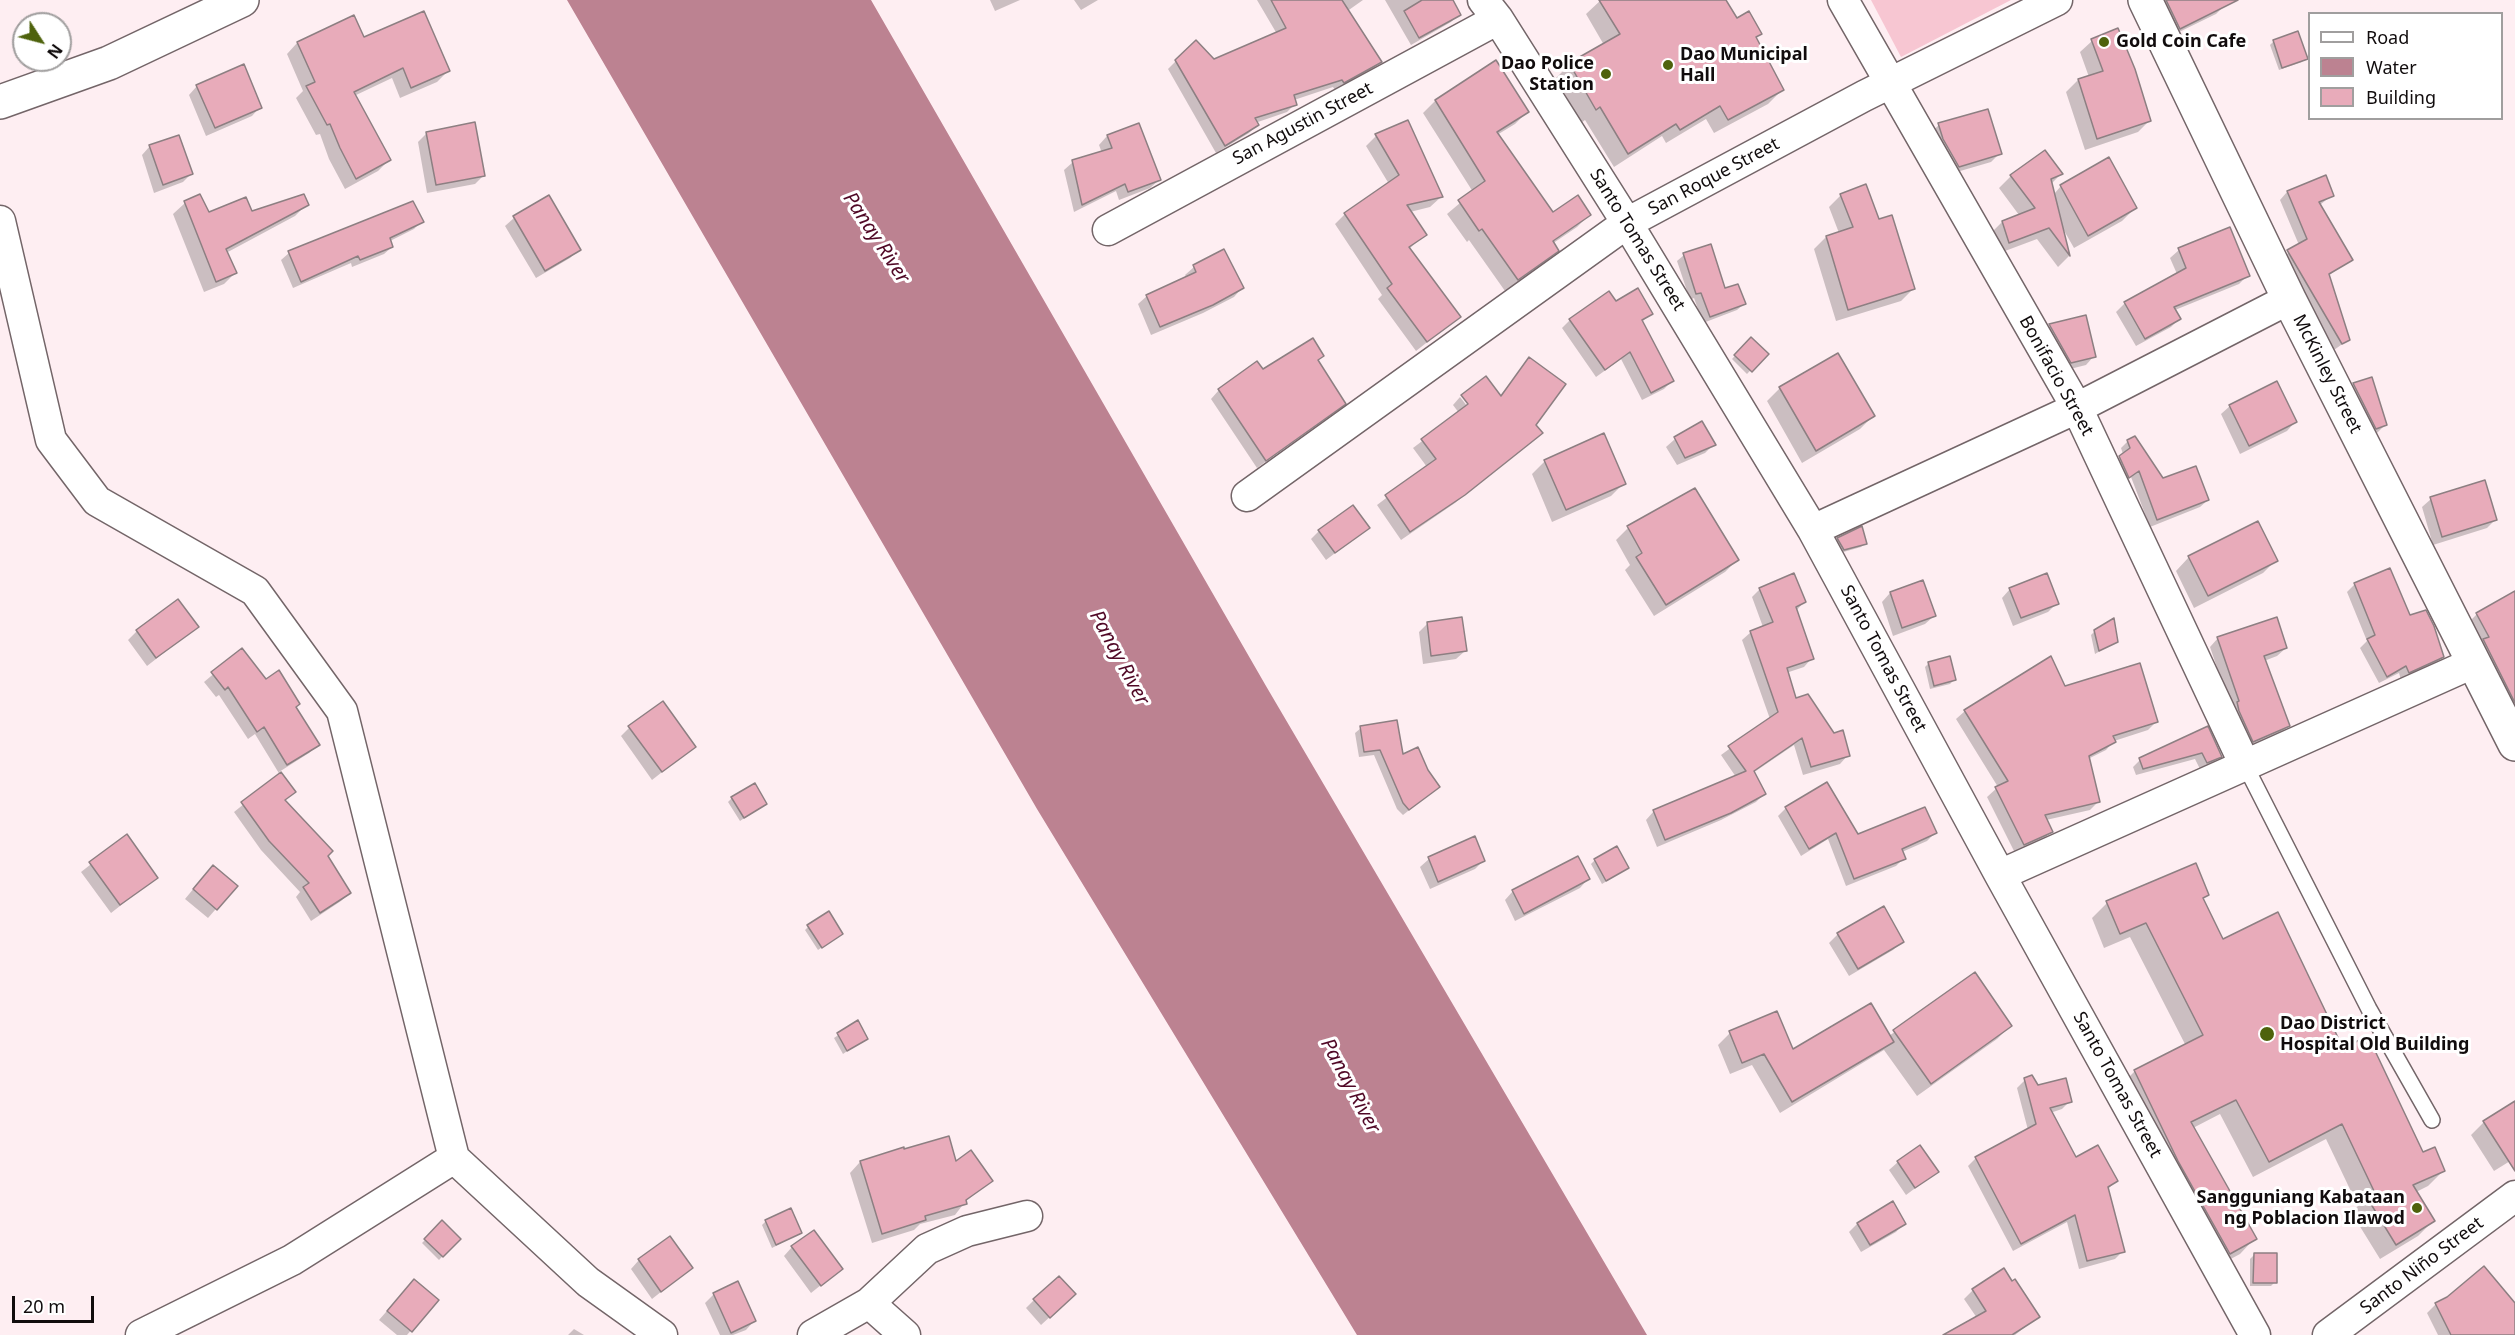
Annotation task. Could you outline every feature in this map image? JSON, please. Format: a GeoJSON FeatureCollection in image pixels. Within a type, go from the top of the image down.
{"type":"FeatureCollection","features":[{"type":"Feature","properties":{"kind":"street"},"geometry":{"type":"LineString","coordinates":[[0,102],[110,63],[242,0]]}},
{"type":"Feature","properties":{"kind":"street","name":"Bonifacio Street"},"geometry":{"type":"LineString","coordinates":[[1843,0],[2077,408],[2245,765]]}},
{"type":"Feature","properties":{"kind":"street","name":"San Roque Street"},"geometry":{"type":"LineString","coordinates":[[1247,496],[1627,223],[1854,101],[2057,0]]}},
{"type":"Feature","properties":{"kind":"street","name":"McKinley Street"},"geometry":{"type":"LineString","coordinates":[[2145,0],[2289,299],[2515,744]]}},
{"type":"Feature","properties":{"kind":"street","name":"Santo Tomas Street"},"geometry":{"type":"LineString","coordinates":[[1490,9],[1627,223],[1814,530],[2000,875],[2255,1335]]}},
{"type":"Feature","properties":{"kind":"street","name":"San Agustin Street"},"geometry":{"type":"LineString","coordinates":[[1108,230],[1490,9]]}},
{"type":"Feature","properties":{"kind":"street"},"geometry":{"type":"LineString","coordinates":[[0,221],[51,440],[98,501],[255,591],[342,711],[454,1158],[588,1282],[662,1335]]}},
{"type":"Feature","properties":{"kind":"street"},"geometry":{"type":"LineString","coordinates":[[1814,530],[2077,408],[2289,299]]}},
{"type":"Feature","properties":{"kind":"street"},"geometry":{"type":"LineString","coordinates":[[2000,875],[2473,663]]}},
{"type":"Feature","properties":{"kind":"street"},"geometry":{"type":"LineString","coordinates":[[141,1335],[292,1260],[454,1158]]}},
{"type":"Feature","properties":{"kind":"street","name":"Santo Niño Street"},"geometry":{"type":"LineString","coordinates":[[2328,1335],[2515,1196]]}},
{"type":"Feature","properties":{"kind":"street"},"geometry":{"type":"LineString","coordinates":[[813,1335],[869,1303],[927,1249],[967,1231],[1027,1216]]}},
{"type":"Feature","properties":{"kind":"street"},"geometry":{"type":"LineString","coordinates":[[869,1303],[905,1335]]}},
{"type":"Feature","properties":{"kind":"lane"},"geometry":{"type":"LineString","coordinates":[[2245,765],[2369,1009],[2432,1120]]}},
{"type":"Feature","properties":{"kind":"shaded area"},"geometry":{"type":"Polygon","coordinates":[[[1871,0],[2011,0],[1901,57],[1871,0]]]}},
{"type":"Feature","properties":{"kind":"water","name":"Panay River"},"geometry":{"type":"Polygon","coordinates":[[[567,0],[871,0],[1266,686],[1647,1335],[1357,1335],[1037,809],[567,0]]]}},
{"type":"Feature","properties":{"kind":"building"},"geometry":{"type":"Polygon","coordinates":[[[1271,0],[1342,0],[1382,62],[1344,83],[1342,80],[1294,95],[1297,105],[1255,118],[1259,125],[1225,146],[1175,60],[1196,40],[1214,59],[1286,28],[1271,0]]]}},
{"type":"Feature","properties":{"kind":"building"},"geometry":{"type":"Polygon","coordinates":[[[1422,0],[1453,0],[1461,15],[1419,38],[1404,11],[1422,0]]]}},
{"type":"Feature","properties":{"kind":"building"},"geometry":{"type":"Polygon","coordinates":[[[1599,0],[1726,0],[1737,18],[1749,11],[1762,34],[1756,37],[1784,90],[1728,120],[1720,106],[1680,130],[1676,124],[1628,154],[1600,107],[1596,110],[1569,63],[1620,34],[1599,0]]]}},
{"type":"Feature","properties":{"kind":"building"},"geometry":{"type":"Polygon","coordinates":[[[2166,0],[2238,0],[2180,29],[2166,0]]]}},
{"type":"Feature","properties":{"kind":"building"},"geometry":{"type":"Polygon","coordinates":[[[424,11],[450,71],[411,88],[403,68],[354,92],[391,160],[356,179],[330,124],[327,125],[306,86],[315,82],[297,42],[354,15],[364,37],[424,11]]]}},
{"type":"Feature","properties":{"kind":"building"},"geometry":{"type":"Polygon","coordinates":[[[2118,28],[2135,69],[2151,121],[2097,139],[2078,79],[2103,71],[2091,39],[2118,28]]]}},
{"type":"Feature","properties":{"kind":"building"},"geometry":{"type":"Polygon","coordinates":[[[2298,31],[2308,59],[2282,68],[2273,40],[2298,31]]]}},
{"type":"Feature","properties":{"kind":"building"},"geometry":{"type":"Polygon","coordinates":[[[1496,60],[1529,112],[1497,132],[1553,212],[1578,195],[1591,215],[1553,241],[1559,251],[1518,280],[1458,200],[1485,181],[1435,100],[1496,60]]]}},
{"type":"Feature","properties":{"kind":"building"},"geometry":{"type":"Polygon","coordinates":[[[244,64],[262,108],[215,128],[196,85],[244,64]]]}},
{"type":"Feature","properties":{"kind":"building"},"geometry":{"type":"Polygon","coordinates":[[[1988,109],[2002,154],[1959,167],[1943,139],[1938,123],[1988,109]]]}},
{"type":"Feature","properties":{"kind":"building"},"geometry":{"type":"Polygon","coordinates":[[[1408,120],[1443,197],[1407,205],[1427,235],[1409,247],[1461,317],[1427,342],[1387,288],[1392,284],[1344,213],[1399,175],[1375,134],[1408,120]]]}},
{"type":"Feature","properties":{"kind":"building"},"geometry":{"type":"Polygon","coordinates":[[[475,122],[485,176],[436,185],[426,132],[475,122]]]}},
{"type":"Feature","properties":{"kind":"building"},"geometry":{"type":"Polygon","coordinates":[[[1139,123],[1161,180],[1128,192],[1125,184],[1082,205],[1072,160],[1112,148],[1107,135],[1139,123]]]}},
{"type":"Feature","properties":{"kind":"building"},"geometry":{"type":"Polygon","coordinates":[[[179,135],[193,174],[163,185],[149,145],[179,135]]]}},
{"type":"Feature","properties":{"kind":"building"},"geometry":{"type":"Polygon","coordinates":[[[2045,150],[2063,174],[2051,179],[2070,256],[2049,228],[2009,243],[2002,221],[2035,208],[2010,175],[2045,150]]]}},
{"type":"Feature","properties":{"kind":"building"},"geometry":{"type":"Polygon","coordinates":[[[2109,157],[2137,208],[2088,236],[2060,185],[2109,157]]]}},
{"type":"Feature","properties":{"kind":"building"},"geometry":{"type":"Polygon","coordinates":[[[2326,175],[2334,196],[2319,202],[2353,260],[2329,274],[2350,340],[2342,344],[2287,250],[2307,239],[2287,191],[2326,175]]]}},
{"type":"Feature","properties":{"kind":"building"},"geometry":{"type":"Polygon","coordinates":[[[1866,184],[1879,219],[1892,215],[1915,289],[1848,310],[1826,236],[1853,227],[1840,194],[1866,184]]]}},
{"type":"Feature","properties":{"kind":"building"},"geometry":{"type":"Polygon","coordinates":[[[200,194],[209,212],[246,197],[252,211],[304,194],[309,205],[226,249],[237,273],[216,282],[184,201],[200,194]]]}},
{"type":"Feature","properties":{"kind":"building"},"geometry":{"type":"Polygon","coordinates":[[[549,195],[581,250],[545,271],[513,216],[549,195]]]}},
{"type":"Feature","properties":{"kind":"building"},"geometry":{"type":"Polygon","coordinates":[[[413,201],[424,222],[390,238],[393,247],[360,260],[358,256],[301,282],[288,251],[413,201]]]}},
{"type":"Feature","properties":{"kind":"building"},"geometry":{"type":"Polygon","coordinates":[[[2230,227],[2250,276],[2174,307],[2181,319],[2145,339],[2124,302],[2186,268],[2178,248],[2230,227]]]}},
{"type":"Feature","properties":{"kind":"building"},"geometry":{"type":"Polygon","coordinates":[[[1711,244],[1725,288],[1738,284],[1746,304],[1710,317],[1701,293],[1696,294],[1683,253],[1711,244]]]}},
{"type":"Feature","properties":{"kind":"building"},"geometry":{"type":"Polygon","coordinates":[[[1224,249],[1244,288],[1213,305],[1160,327],[1146,295],[1196,272],[1193,265],[1224,249]]]}},
{"type":"Feature","properties":{"kind":"building"},"geometry":{"type":"Polygon","coordinates":[[[1638,288],[1653,314],[1642,320],[1674,381],[1651,393],[1630,352],[1605,370],[1569,319],[1609,291],[1616,301],[1638,288]]]}},
{"type":"Feature","properties":{"kind":"building"},"geometry":{"type":"Polygon","coordinates":[[[2086,315],[2096,357],[2071,363],[2049,324],[2086,315]]]}},
{"type":"Feature","properties":{"kind":"building"},"geometry":{"type":"Polygon","coordinates":[[[1751,337],[1769,354],[1752,372],[1734,355],[1751,337]]]}},
{"type":"Feature","properties":{"kind":"building"},"geometry":{"type":"Polygon","coordinates":[[[1313,338],[1324,356],[1318,360],[1346,404],[1266,461],[1218,389],[1257,361],[1263,369],[1313,338]]]}},
{"type":"Feature","properties":{"kind":"building"},"geometry":{"type":"Polygon","coordinates":[[[1838,353],[1875,416],[1816,451],[1779,387],[1838,353]]]}},
{"type":"Feature","properties":{"kind":"building"},"geometry":{"type":"Polygon","coordinates":[[[1529,357],[1566,384],[1536,425],[1543,433],[1465,495],[1410,532],[1385,495],[1436,459],[1421,439],[1468,404],[1461,395],[1486,376],[1501,396],[1529,357]]]}},
{"type":"Feature","properties":{"kind":"building"},"geometry":{"type":"Polygon","coordinates":[[[2372,377],[2387,425],[2376,429],[2353,383],[2372,377]]]}},
{"type":"Feature","properties":{"kind":"building"},"geometry":{"type":"Polygon","coordinates":[[[2277,381],[2297,422],[2249,446],[2229,405],[2277,381]]]}},
{"type":"Feature","properties":{"kind":"building"},"geometry":{"type":"Polygon","coordinates":[[[1702,421],[1716,445],[1685,458],[1674,437],[1702,421]]]}},
{"type":"Feature","properties":{"kind":"building"},"geometry":{"type":"Polygon","coordinates":[[[1604,433],[1626,484],[1566,510],[1544,460],[1604,433]]]}},
{"type":"Feature","properties":{"kind":"building"},"geometry":{"type":"Polygon","coordinates":[[[2135,436],[2163,478],[2196,466],[2209,500],[2157,520],[2139,471],[2129,478],[2119,456],[2130,448],[2127,440],[2135,436]]]}},
{"type":"Feature","properties":{"kind":"building"},"geometry":{"type":"Polygon","coordinates":[[[2485,480],[2497,520],[2442,537],[2430,497],[2485,480]]]}},
{"type":"Feature","properties":{"kind":"building"},"geometry":{"type":"Polygon","coordinates":[[[1695,488],[1739,560],[1666,605],[1636,557],[1642,553],[1627,526],[1695,488]]]}},
{"type":"Feature","properties":{"kind":"building"},"geometry":{"type":"Polygon","coordinates":[[[1353,505],[1370,528],[1335,553],[1318,530],[1353,505]]]}},
{"type":"Feature","properties":{"kind":"building"},"geometry":{"type":"Polygon","coordinates":[[[2258,521],[2278,561],[2208,596],[2188,556],[2258,521]]]}},
{"type":"Feature","properties":{"kind":"building"},"geometry":{"type":"Polygon","coordinates":[[[1862,526],[1867,544],[1844,550],[1837,538],[1862,526]]]}},
{"type":"Feature","properties":{"kind":"building"},"geometry":{"type":"Polygon","coordinates":[[[2390,568],[2410,615],[2426,610],[2444,657],[2409,673],[2406,666],[2387,677],[2367,639],[2375,635],[2354,583],[2390,568]]]}},
{"type":"Feature","properties":{"kind":"building"},"geometry":{"type":"Polygon","coordinates":[[[1794,573],[1806,602],[1796,607],[1814,659],[1787,668],[1796,698],[1808,694],[1834,733],[1843,730],[1850,756],[1811,767],[1802,738],[1754,771],[1766,794],[1731,813],[1665,840],[1653,810],[1746,771],[1728,746],[1778,712],[1750,631],[1773,622],[1759,588],[1794,573]]]}},
{"type":"Feature","properties":{"kind":"building"},"geometry":{"type":"Polygon","coordinates":[[[2047,573],[2059,604],[2021,618],[2009,588],[2047,573]]]}},
{"type":"Feature","properties":{"kind":"building"},"geometry":{"type":"Polygon","coordinates":[[[1923,580],[1936,616],[1902,628],[1890,592],[1923,580]]]}},
{"type":"Feature","properties":{"kind":"building"},"geometry":{"type":"Polygon","coordinates":[[[2515,591],[2515,703],[2483,639],[2489,637],[2476,613],[2515,591]]]}},
{"type":"Feature","properties":{"kind":"building"},"geometry":{"type":"Polygon","coordinates":[[[178,599],[199,627],[156,658],[136,630],[178,599]]]}},
{"type":"Feature","properties":{"kind":"building"},"geometry":{"type":"Polygon","coordinates":[[[1462,617],[1467,651],[1431,656],[1427,622],[1462,617]]]}},
{"type":"Feature","properties":{"kind":"building"},"geometry":{"type":"Polygon","coordinates":[[[2277,617],[2287,648],[2264,656],[2290,726],[2253,742],[2239,711],[2237,702],[2239,701],[2217,637],[2277,617]]]}},
{"type":"Feature","properties":{"kind":"building"},"geometry":{"type":"Polygon","coordinates":[[[2114,618],[2118,642],[2099,651],[2094,630],[2114,618]]]}},
{"type":"Feature","properties":{"kind":"building"},"geometry":{"type":"Polygon","coordinates":[[[242,648],[266,679],[279,670],[300,704],[296,707],[320,745],[287,765],[264,727],[257,732],[228,687],[225,690],[211,672],[242,648]]]}},
{"type":"Feature","properties":{"kind":"building"},"geometry":{"type":"Polygon","coordinates":[[[1950,656],[1956,680],[1934,686],[1928,662],[1950,656]]]}},
{"type":"Feature","properties":{"kind":"building"},"geometry":{"type":"Polygon","coordinates":[[[2051,656],[2065,686],[2140,663],[2158,722],[2113,736],[2116,742],[2089,756],[2100,802],[2045,815],[2053,832],[2024,845],[1995,787],[2008,781],[1964,710],[2051,656]]]}},
{"type":"Feature","properties":{"kind":"building"},"geometry":{"type":"Polygon","coordinates":[[[663,701],[696,747],[662,772],[628,726],[663,701]]]}},
{"type":"Feature","properties":{"kind":"building"},"geometry":{"type":"Polygon","coordinates":[[[1397,720],[1403,754],[1418,747],[1428,770],[1440,787],[1409,810],[1403,803],[1380,750],[1364,752],[1360,726],[1397,720]]]}},
{"type":"Feature","properties":{"kind":"building"},"geometry":{"type":"Polygon","coordinates":[[[2208,726],[2222,757],[2207,763],[2202,753],[2143,769],[2139,758],[2208,726]]]}},
{"type":"Feature","properties":{"kind":"building"},"geometry":{"type":"Polygon","coordinates":[[[281,772],[296,792],[285,800],[333,851],[328,856],[351,893],[320,913],[303,887],[309,883],[269,841],[241,802],[281,772]]]}},
{"type":"Feature","properties":{"kind":"building"},"geometry":{"type":"Polygon","coordinates":[[[1827,782],[1858,834],[1925,807],[1937,833],[1902,849],[1906,859],[1854,879],[1836,833],[1809,849],[1785,807],[1827,782]]]}},
{"type":"Feature","properties":{"kind":"building"},"geometry":{"type":"Polygon","coordinates":[[[755,783],[767,804],[744,818],[731,797],[755,783]]]}},
{"type":"Feature","properties":{"kind":"building"},"geometry":{"type":"Polygon","coordinates":[[[127,834],[158,878],[120,905],[89,862],[127,834]]]}},
{"type":"Feature","properties":{"kind":"building"},"geometry":{"type":"Polygon","coordinates":[[[1475,836],[1485,861],[1438,882],[1428,857],[1475,836]]]}},
{"type":"Feature","properties":{"kind":"building"},"geometry":{"type":"Polygon","coordinates":[[[1617,846],[1629,868],[1606,881],[1594,859],[1617,846]]]}},
{"type":"Feature","properties":{"kind":"building"},"geometry":{"type":"Polygon","coordinates":[[[1578,856],[1590,879],[1524,914],[1512,890],[1578,856]]]}},
{"type":"Feature","properties":{"kind":"building"},"geometry":{"type":"Polygon","coordinates":[[[2196,863],[2209,895],[2203,898],[2223,939],[2278,912],[2343,1048],[2368,1036],[2423,1152],[2435,1147],[2445,1171],[2413,1185],[2435,1221],[2396,1245],[2366,1196],[2374,1191],[2342,1124],[2269,1162],[2236,1100],[2191,1122],[2257,1239],[2230,1254],[2178,1161],[2134,1070],[2203,1035],[2146,923],[2120,934],[2106,901],[2196,863]]]}},
{"type":"Feature","properties":{"kind":"building"},"geometry":{"type":"Polygon","coordinates":[[[213,865],[238,886],[217,910],[193,889],[213,865]]]}},
{"type":"Feature","properties":{"kind":"building"},"geometry":{"type":"Polygon","coordinates":[[[1884,906],[1904,942],[1858,969],[1837,933],[1884,906]]]}},
{"type":"Feature","properties":{"kind":"building"},"geometry":{"type":"Polygon","coordinates":[[[829,911],[843,934],[822,948],[807,925],[829,911]]]}},
{"type":"Feature","properties":{"kind":"building"},"geometry":{"type":"Polygon","coordinates":[[[1975,972],[2012,1026],[1931,1084],[1893,1030],[1975,972]]]}},
{"type":"Feature","properties":{"kind":"building"},"geometry":{"type":"Polygon","coordinates":[[[1871,1003],[1894,1042],[1792,1102],[1764,1054],[1742,1063],[1729,1031],[1777,1011],[1793,1049],[1871,1003]]]}},
{"type":"Feature","properties":{"kind":"building"},"geometry":{"type":"Polygon","coordinates":[[[858,1020],[868,1039],[847,1051],[837,1033],[858,1020]]]}},
{"type":"Feature","properties":{"kind":"building"},"geometry":{"type":"Polygon","coordinates":[[[2032,1075],[2038,1085],[2066,1078],[2072,1102],[2050,1108],[2076,1157],[2098,1145],[2118,1181],[2108,1187],[2125,1252],[2087,1261],[2075,1215],[2021,1244],[1975,1157],[2036,1124],[2024,1078],[2032,1075]]]}},
{"type":"Feature","properties":{"kind":"building"},"geometry":{"type":"Polygon","coordinates":[[[2515,1101],[2515,1171],[2483,1121],[2515,1101]]]}},
{"type":"Feature","properties":{"kind":"building"},"geometry":{"type":"Polygon","coordinates":[[[949,1136],[956,1161],[971,1150],[993,1181],[966,1200],[967,1204],[925,1216],[926,1220],[882,1234],[860,1161],[949,1136]]]}},
{"type":"Feature","properties":{"kind":"building"},"geometry":{"type":"Polygon","coordinates":[[[1920,1145],[1939,1172],[1915,1188],[1897,1161],[1920,1145]]]}},
{"type":"Feature","properties":{"kind":"building"},"geometry":{"type":"Polygon","coordinates":[[[1893,1201],[1906,1224],[1870,1245],[1857,1223],[1893,1201]]]}},
{"type":"Feature","properties":{"kind":"building"},"geometry":{"type":"Polygon","coordinates":[[[791,1208],[802,1233],[776,1245],[765,1220],[791,1208]]]}},
{"type":"Feature","properties":{"kind":"building"},"geometry":{"type":"Polygon","coordinates":[[[442,1220],[461,1239],[443,1257],[424,1239],[442,1220]]]}},
{"type":"Feature","properties":{"kind":"building"},"geometry":{"type":"Polygon","coordinates":[[[814,1230],[843,1269],[821,1286],[791,1246],[814,1230]]]}},
{"type":"Feature","properties":{"kind":"building"},"geometry":{"type":"Polygon","coordinates":[[[670,1236],[693,1268],[661,1292],[638,1259],[670,1236]]]}},
{"type":"Feature","properties":{"kind":"building"},"geometry":{"type":"Polygon","coordinates":[[[2254,1253],[2277,1253],[2277,1283],[2253,1283],[2254,1253]]]}},
{"type":"Feature","properties":{"kind":"building"},"geometry":{"type":"Polygon","coordinates":[[[2484,1266],[2515,1303],[2515,1335],[2451,1335],[2435,1303],[2447,1297],[2484,1266]]]}},
{"type":"Feature","properties":{"kind":"building"},"geometry":{"type":"Polygon","coordinates":[[[2004,1268],[2012,1281],[2015,1279],[2040,1317],[2012,1335],[1943,1335],[1986,1311],[1972,1289],[2004,1268]]]}},
{"type":"Feature","properties":{"kind":"building"},"geometry":{"type":"Polygon","coordinates":[[[1059,1276],[1076,1294],[1050,1318],[1033,1299],[1059,1276]]]}},
{"type":"Feature","properties":{"kind":"building"},"geometry":{"type":"Polygon","coordinates":[[[414,1279],[439,1300],[412,1332],[387,1311],[414,1279]]]}},
{"type":"Feature","properties":{"kind":"building"},"geometry":{"type":"Polygon","coordinates":[[[738,1281],[756,1321],[731,1333],[713,1293],[738,1281]]]}},
{"type":"Feature","properties":{"kind":"place","name":"Gold Coin Cafe"},"geometry":{"type":"Point","coordinates":[2104,42]}},
{"type":"Feature","properties":{"kind":"place","name":"Dao Municipal Hall"},"geometry":{"type":"Point","coordinates":[1668,65]}},
{"type":"Feature","properties":{"kind":"place","name":"Dao Police Station"},"geometry":{"type":"Point","coordinates":[1606,74]}},
{"type":"Feature","properties":{"kind":"place","name":"Dao District Hospital Old Building"},"geometry":{"type":"Point","coordinates":[2267,1034]}},
{"type":"Feature","properties":{"kind":"place","name":"Sangguniang Kabataan ng Poblacion Ilawod"},"geometry":{"type":"Point","coordinates":[2417,1208]}}]}
